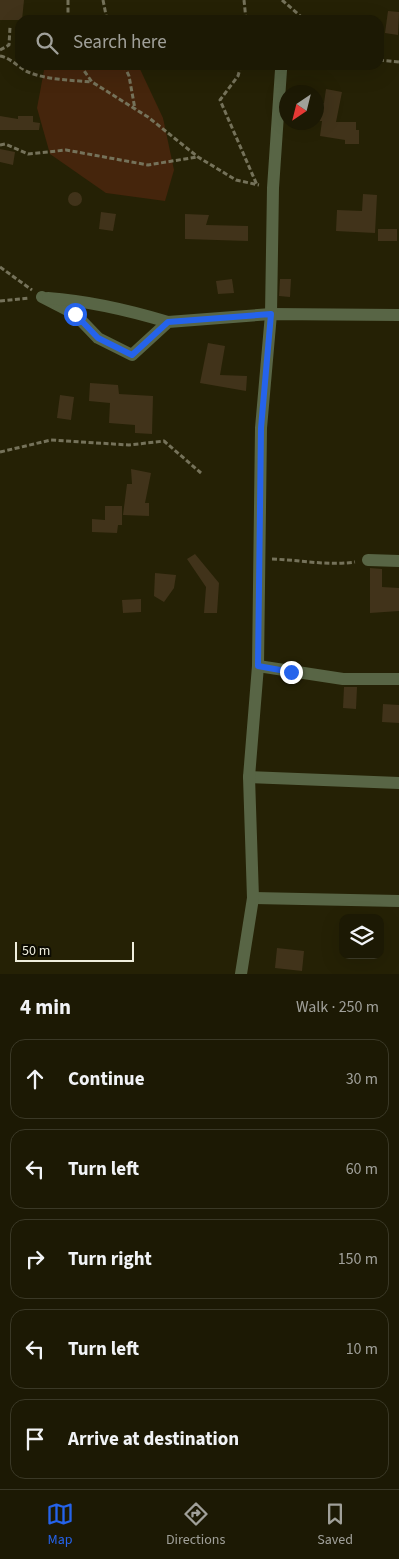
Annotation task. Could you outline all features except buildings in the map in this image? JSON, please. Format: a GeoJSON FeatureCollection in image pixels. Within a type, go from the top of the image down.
{"type":"FeatureCollection","features":[{"type":"Feature","properties":{"kind":"street"},"geometry":{"type":"LineString","coordinates":[[241,974],[253,898],[249,777],[258,666],[261,428],[271,314],[273,188],[281,70]]}},
{"type":"Feature","properties":{"kind":"street"},"geometry":{"type":"LineString","coordinates":[[42,297],[80,300],[126,309],[168,322],[271,314],[399,316]]}},
{"type":"Feature","properties":{"kind":"street"},"geometry":{"type":"LineString","coordinates":[[42,297],[75,314],[98,338],[132,355],[168,322]]}},
{"type":"Feature","properties":{"kind":"street"},"geometry":{"type":"LineString","coordinates":[[368,560],[399,561]]}},
{"type":"Feature","properties":{"kind":"street"},"geometry":{"type":"LineString","coordinates":[[258,666],[343,679],[399,679]]}},
{"type":"Feature","properties":{"kind":"street"},"geometry":{"type":"LineString","coordinates":[[249,777],[399,783]]}},
{"type":"Feature","properties":{"kind":"street"},"geometry":{"type":"LineString","coordinates":[[253,898],[399,901]]}},
{"type":"Feature","properties":{"kind":"path"},"geometry":{"type":"LineString","coordinates":[[68,0],[68,15]]}},
{"type":"Feature","properties":{"kind":"path"},"geometry":{"type":"LineString","coordinates":[[103,0],[106,15]]}},
{"type":"Feature","properties":{"kind":"path"},"geometry":{"type":"LineString","coordinates":[[244,0],[246,15]]}},
{"type":"Feature","properties":{"kind":"path"},"geometry":{"type":"LineString","coordinates":[[282,0],[298,15]]}},
{"type":"Feature","properties":{"kind":"path"},"geometry":{"type":"LineString","coordinates":[[0,50],[9,45],[10,27]]}},
{"type":"Feature","properties":{"kind":"path"},"geometry":{"type":"LineString","coordinates":[[0,56],[15,64]]}},
{"type":"Feature","properties":{"kind":"path"},"geometry":{"type":"LineString","coordinates":[[384,60],[399,62]]}},
{"type":"Feature","properties":{"kind":"path"},"geometry":{"type":"LineString","coordinates":[[25,70],[53,78],[92,82]]}},
{"type":"Feature","properties":{"kind":"path"},"geometry":{"type":"LineString","coordinates":[[84,70],[92,82],[136,109],[198,157],[236,180],[273,188]]}},
{"type":"Feature","properties":{"kind":"path"},"geometry":{"type":"LineString","coordinates":[[125,70],[136,109]]}},
{"type":"Feature","properties":{"kind":"path"},"geometry":{"type":"LineString","coordinates":[[240,70],[238,76],[220,100],[257,185]]}},
{"type":"Feature","properties":{"kind":"path"},"geometry":{"type":"LineString","coordinates":[[0,144],[5,144],[28,154],[66,150],[148,165],[198,157]]}},
{"type":"Feature","properties":{"kind":"path"},"geometry":{"type":"LineString","coordinates":[[0,267],[42,297]]}},
{"type":"Feature","properties":{"kind":"path"},"geometry":{"type":"LineString","coordinates":[[0,301],[42,297]]}},
{"type":"Feature","properties":{"kind":"path"},"geometry":{"type":"LineString","coordinates":[[0,452],[51,440],[129,446],[164,441],[201,473]]}},
{"type":"Feature","properties":{"kind":"path"},"geometry":{"type":"LineString","coordinates":[[260,558],[307,560],[338,564],[368,560]]}},
{"type":"Feature","properties":{"kind":"shaded area"},"geometry":{"type":"Polygon","coordinates":[[[44,70],[140,70],[163,118],[174,170],[165,201],[106,193],[50,154],[37,108],[44,70]]]}},
{"type":"Feature","properties":{"kind":"route"},"geometry":{"type":"LineString","coordinates":[[75,314],[98,338],[132,355],[168,322],[271,314],[261,428],[258,666],[291,672]]}}]}
